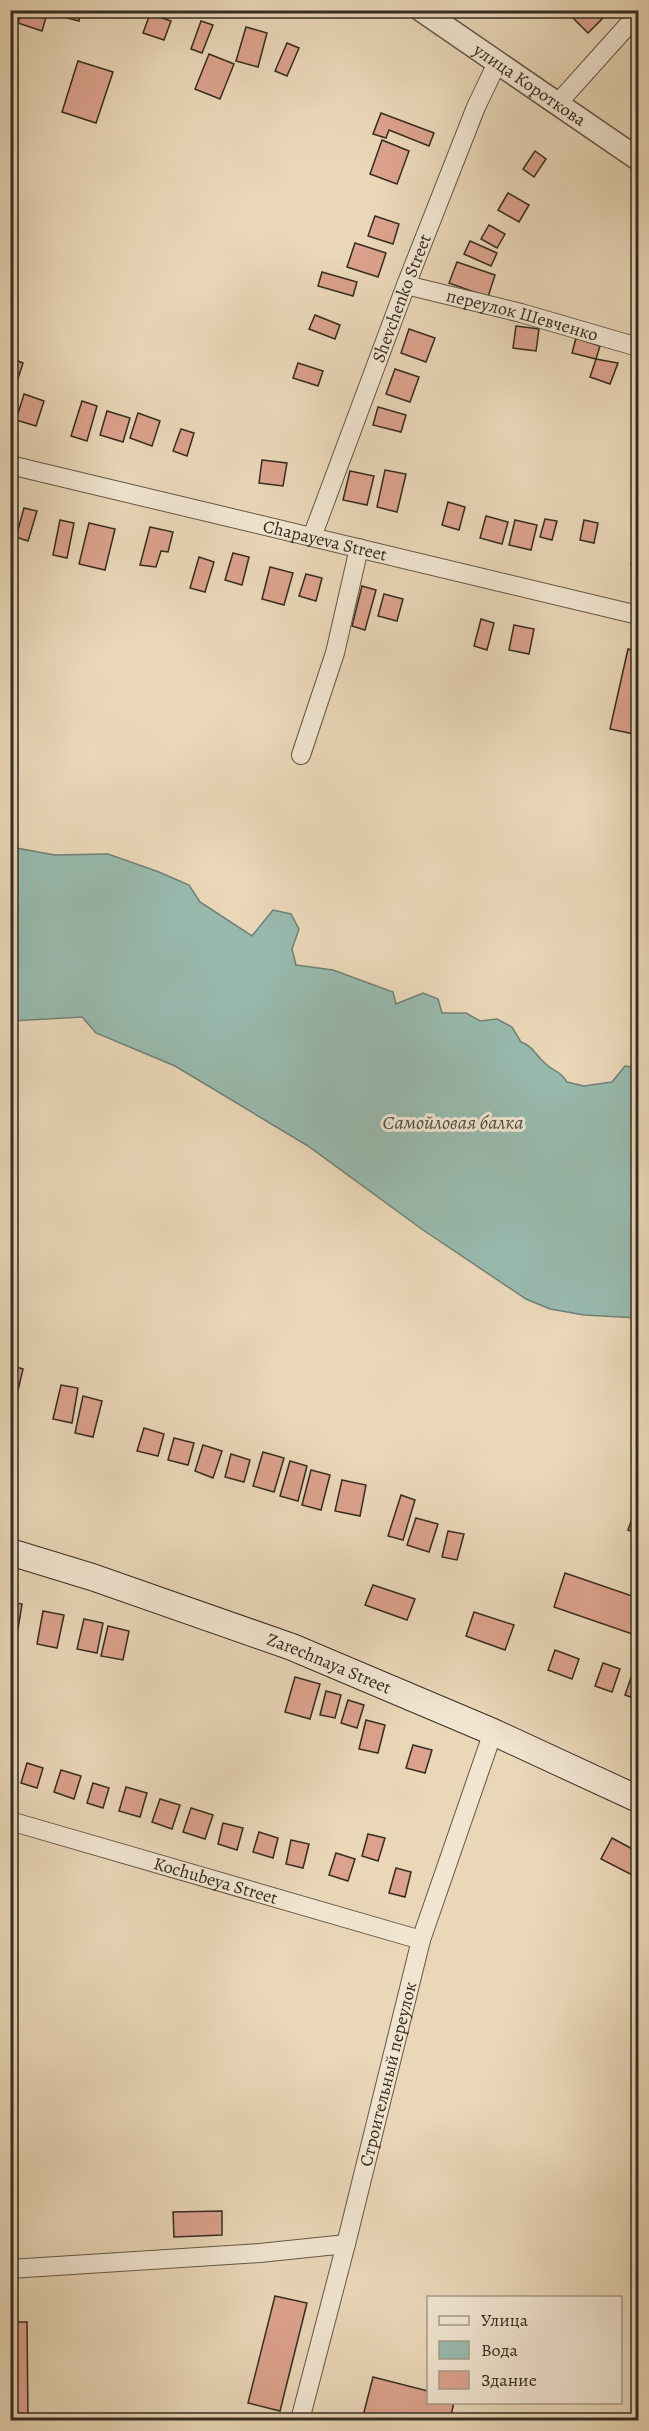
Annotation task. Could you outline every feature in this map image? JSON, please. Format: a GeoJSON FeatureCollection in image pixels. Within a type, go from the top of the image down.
{"type":"FeatureCollection","features":[{"type":"Feature","properties":{"kind":"main road","name":"Zarechnaya Street"},"geometry":{"type":"LineString","coordinates":[[10,1552],[92,1577],[292,1647],[493,1732],[639,1799]]}},
{"type":"Feature","properties":{"kind":"street","name":"улица Короткова"},"geometry":{"type":"LineString","coordinates":[[421,10],[639,159]]}},
{"type":"Feature","properties":{"kind":"street"},"geometry":{"type":"LineString","coordinates":[[558,103],[639,14]]}},
{"type":"Feature","properties":{"kind":"street","name":"Shevchenko Street"},"geometry":{"type":"LineString","coordinates":[[312,537],[406,285],[476,107],[497,63]]}},
{"type":"Feature","properties":{"kind":"street","name":"переулок Шевченко"},"geometry":{"type":"LineString","coordinates":[[406,285],[521,312],[639,347]]}},
{"type":"Feature","properties":{"kind":"street","name":"Chapayeva Street"},"geometry":{"type":"LineString","coordinates":[[10,465],[639,615]]}},
{"type":"Feature","properties":{"kind":"street"},"geometry":{"type":"LineString","coordinates":[[301,755],[335,653],[359,548]]}},
{"type":"Feature","properties":{"kind":"street","name":"Строительный переулок"},"geometry":{"type":"LineString","coordinates":[[300,2421],[421,1940],[493,1732]]}},
{"type":"Feature","properties":{"kind":"street","name":"Kochubeya Street"},"geometry":{"type":"LineString","coordinates":[[10,1821],[421,1940]]}},
{"type":"Feature","properties":{"kind":"street"},"geometry":{"type":"LineString","coordinates":[[10,2269],[346,2244]]}},
{"type":"Feature","properties":{"kind":"water","name":"Самойловая балка"},"geometry":{"type":"Polygon","coordinates":[[[11,847],[55,855],[108,854],[159,872],[189,885],[200,902],[252,936],[273,910],[291,914],[299,929],[292,949],[296,965],[333,970],[393,992],[396,1004],[423,993],[438,999],[442,1013],[466,1013],[480,1021],[497,1019],[512,1027],[521,1042],[549,1067],[562,1075],[567,1082],[584,1086],[612,1082],[625,1066],[638,1068],[638,1318],[584,1315],[550,1309],[526,1299],[423,1230],[308,1146],[175,1066],[96,1033],[82,1017],[11,1021],[11,847]]]}},
{"type":"Feature","properties":{"kind":"building"},"geometry":{"type":"Polygon","coordinates":[[[22,10],[48,10],[42,31],[18,23],[22,10]]]}},
{"type":"Feature","properties":{"kind":"building"},"geometry":{"type":"Polygon","coordinates":[[[57,10],[81,10],[79,21],[56,15],[57,10]]]}},
{"type":"Feature","properties":{"kind":"building"},"geometry":{"type":"Polygon","coordinates":[[[568,10],[593,10],[602,19],[588,33],[567,12],[568,10]]]}},
{"type":"Feature","properties":{"kind":"building"},"geometry":{"type":"Polygon","coordinates":[[[150,14],[171,21],[164,40],[143,33],[150,14]]]}},
{"type":"Feature","properties":{"kind":"building"},"geometry":{"type":"Polygon","coordinates":[[[201,21],[213,25],[202,53],[191,49],[201,21]]]}},
{"type":"Feature","properties":{"kind":"building"},"geometry":{"type":"Polygon","coordinates":[[[246,27],[267,33],[258,67],[236,61],[246,27]]]}},
{"type":"Feature","properties":{"kind":"building"},"geometry":{"type":"Polygon","coordinates":[[[287,43],[299,48],[287,76],[275,71],[287,43]]]}},
{"type":"Feature","properties":{"kind":"building"},"geometry":{"type":"Polygon","coordinates":[[[209,54],[234,64],[220,99],[195,89],[209,54]]]}},
{"type":"Feature","properties":{"kind":"building"},"geometry":{"type":"Polygon","coordinates":[[[78,61],[113,72],[96,123],[62,112],[78,61]]]}},
{"type":"Feature","properties":{"kind":"building"},"geometry":{"type":"Polygon","coordinates":[[[381,113],[434,133],[429,146],[389,130],[386,138],[373,134],[381,113]]]}},
{"type":"Feature","properties":{"kind":"building"},"geometry":{"type":"Polygon","coordinates":[[[382,140],[409,151],[397,184],[370,174],[382,140]]]}},
{"type":"Feature","properties":{"kind":"building"},"geometry":{"type":"Polygon","coordinates":[[[535,151],[546,159],[534,177],[523,169],[535,151]]]}},
{"type":"Feature","properties":{"kind":"building"},"geometry":{"type":"Polygon","coordinates":[[[508,193],[529,205],[519,222],[498,210],[508,193]]]}},
{"type":"Feature","properties":{"kind":"building"},"geometry":{"type":"Polygon","coordinates":[[[375,216],[399,224],[393,244],[368,236],[375,216]]]}},
{"type":"Feature","properties":{"kind":"building"},"geometry":{"type":"Polygon","coordinates":[[[489,225],[505,234],[497,248],[481,239],[489,225]]]}},
{"type":"Feature","properties":{"kind":"building"},"geometry":{"type":"Polygon","coordinates":[[[470,241],[497,253],[491,266],[464,254],[470,241]]]}},
{"type":"Feature","properties":{"kind":"building"},"geometry":{"type":"Polygon","coordinates":[[[355,243],[386,253],[378,277],[347,267],[355,243]]]}},
{"type":"Feature","properties":{"kind":"building"},"geometry":{"type":"Polygon","coordinates":[[[457,262],[495,275],[488,297],[449,283],[457,262]]]}},
{"type":"Feature","properties":{"kind":"building"},"geometry":{"type":"Polygon","coordinates":[[[322,272],[357,282],[353,296],[318,286],[322,272]]]}},
{"type":"Feature","properties":{"kind":"building"},"geometry":{"type":"Polygon","coordinates":[[[315,315],[340,325],[335,339],[309,329],[315,315]]]}},
{"type":"Feature","properties":{"kind":"building"},"geometry":{"type":"Polygon","coordinates":[[[516,326],[539,329],[536,351],[513,348],[516,326]]]}},
{"type":"Feature","properties":{"kind":"building"},"geometry":{"type":"Polygon","coordinates":[[[409,329],[435,338],[426,362],[401,353],[409,329]]]}},
{"type":"Feature","properties":{"kind":"building"},"geometry":{"type":"Polygon","coordinates":[[[576,338],[600,346],[596,359],[572,353],[576,338]]]}},
{"type":"Feature","properties":{"kind":"building"},"geometry":{"type":"Polygon","coordinates":[[[10,358],[23,363],[16,385],[10,383],[10,358]]]}},
{"type":"Feature","properties":{"kind":"building"},"geometry":{"type":"Polygon","coordinates":[[[596,359],[618,363],[610,384],[590,377],[596,359]]]}},
{"type":"Feature","properties":{"kind":"building"},"geometry":{"type":"Polygon","coordinates":[[[298,363],[323,371],[318,386],[293,378],[298,363]]]}},
{"type":"Feature","properties":{"kind":"building"},"geometry":{"type":"Polygon","coordinates":[[[395,369],[419,377],[410,402],[386,394],[395,369]]]}},
{"type":"Feature","properties":{"kind":"building"},"geometry":{"type":"Polygon","coordinates":[[[24,394],[44,401],[36,426],[16,420],[24,394]]]}},
{"type":"Feature","properties":{"kind":"building"},"geometry":{"type":"Polygon","coordinates":[[[82,401],[97,406],[87,441],[71,436],[82,401]]]}},
{"type":"Feature","properties":{"kind":"building"},"geometry":{"type":"Polygon","coordinates":[[[378,407],[406,415],[401,432],[373,425],[378,407]]]}},
{"type":"Feature","properties":{"kind":"building"},"geometry":{"type":"Polygon","coordinates":[[[107,411],[130,418],[123,442],[100,435],[107,411]]]}},
{"type":"Feature","properties":{"kind":"building"},"geometry":{"type":"Polygon","coordinates":[[[138,413],[160,421],[152,446],[130,438],[138,413]]]}},
{"type":"Feature","properties":{"kind":"building"},"geometry":{"type":"Polygon","coordinates":[[[181,429],[194,433],[187,456],[173,451],[181,429]]]}},
{"type":"Feature","properties":{"kind":"building"},"geometry":{"type":"Polygon","coordinates":[[[262,460],[287,463],[283,486],[259,483],[262,460]]]}},
{"type":"Feature","properties":{"kind":"building"},"geometry":{"type":"Polygon","coordinates":[[[385,470],[406,474],[397,512],[377,507],[385,470]]]}},
{"type":"Feature","properties":{"kind":"building"},"geometry":{"type":"Polygon","coordinates":[[[350,471],[374,476],[367,505],[343,500],[350,471]]]}},
{"type":"Feature","properties":{"kind":"building"},"geometry":{"type":"Polygon","coordinates":[[[448,502],[465,507],[459,530],[442,525],[448,502]]]}},
{"type":"Feature","properties":{"kind":"building"},"geometry":{"type":"Polygon","coordinates":[[[24,508],[37,511],[28,541],[16,537],[24,508]]]}},
{"type":"Feature","properties":{"kind":"building"},"geometry":{"type":"Polygon","coordinates":[[[486,516],[508,522],[502,544],[480,538],[486,516]]]}},
{"type":"Feature","properties":{"kind":"building"},"geometry":{"type":"Polygon","coordinates":[[[545,519],[557,521],[552,540],[540,537],[545,519]]]}},
{"type":"Feature","properties":{"kind":"building"},"geometry":{"type":"Polygon","coordinates":[[[60,520],[74,523],[67,558],[53,555],[60,520]]]}},
{"type":"Feature","properties":{"kind":"building"},"geometry":{"type":"Polygon","coordinates":[[[515,520],[537,525],[531,550],[509,545],[515,520]]]}},
{"type":"Feature","properties":{"kind":"building"},"geometry":{"type":"Polygon","coordinates":[[[584,520],[598,523],[594,543],[580,540],[584,520]]]}},
{"type":"Feature","properties":{"kind":"building"},"geometry":{"type":"Polygon","coordinates":[[[89,523],[115,529],[105,570],[79,564],[89,523]]]}},
{"type":"Feature","properties":{"kind":"building"},"geometry":{"type":"Polygon","coordinates":[[[150,527],[173,532],[168,552],[161,551],[156,567],[140,565],[150,527]]]}},
{"type":"Feature","properties":{"kind":"building"},"geometry":{"type":"Polygon","coordinates":[[[638,540],[638,567],[631,565],[638,540]]]}},
{"type":"Feature","properties":{"kind":"building"},"geometry":{"type":"Polygon","coordinates":[[[233,553],[249,557],[242,585],[225,580],[233,553]]]}},
{"type":"Feature","properties":{"kind":"building"},"geometry":{"type":"Polygon","coordinates":[[[199,557],[214,562],[205,592],[190,588],[199,557]]]}},
{"type":"Feature","properties":{"kind":"building"},"geometry":{"type":"Polygon","coordinates":[[[270,567],[293,573],[284,605],[262,599],[270,567]]]}},
{"type":"Feature","properties":{"kind":"building"},"geometry":{"type":"Polygon","coordinates":[[[306,574],[322,578],[316,601],[299,596],[306,574]]]}},
{"type":"Feature","properties":{"kind":"building"},"geometry":{"type":"Polygon","coordinates":[[[362,586],[376,590],[365,630],[352,626],[362,586]]]}},
{"type":"Feature","properties":{"kind":"building"},"geometry":{"type":"Polygon","coordinates":[[[384,594],[403,599],[397,621],[378,616],[384,594]]]}},
{"type":"Feature","properties":{"kind":"building"},"geometry":{"type":"Polygon","coordinates":[[[481,619],[494,623],[487,650],[474,646],[481,619]]]}},
{"type":"Feature","properties":{"kind":"building"},"geometry":{"type":"Polygon","coordinates":[[[514,625],[534,629],[529,654],[509,650],[514,625]]]}},
{"type":"Feature","properties":{"kind":"building"},"geometry":{"type":"Polygon","coordinates":[[[628,649],[638,652],[638,714],[634,734],[610,729],[628,649]]]}},
{"type":"Feature","properties":{"kind":"building"},"geometry":{"type":"Polygon","coordinates":[[[10,1365],[23,1369],[15,1403],[10,1402],[10,1365]]]}},
{"type":"Feature","properties":{"kind":"building"},"geometry":{"type":"Polygon","coordinates":[[[61,1385],[78,1388],[72,1423],[53,1419],[61,1385]]]}},
{"type":"Feature","properties":{"kind":"building"},"geometry":{"type":"Polygon","coordinates":[[[83,1396],[102,1401],[93,1437],[75,1433],[83,1396]]]}},
{"type":"Feature","properties":{"kind":"building"},"geometry":{"type":"Polygon","coordinates":[[[144,1428],[164,1434],[158,1456],[137,1451],[144,1428]]]}},
{"type":"Feature","properties":{"kind":"building"},"geometry":{"type":"Polygon","coordinates":[[[174,1438],[194,1443],[188,1465],[168,1460],[174,1438]]]}},
{"type":"Feature","properties":{"kind":"building"},"geometry":{"type":"Polygon","coordinates":[[[203,1445],[222,1451],[213,1478],[195,1471],[203,1445]]]}},
{"type":"Feature","properties":{"kind":"building"},"geometry":{"type":"Polygon","coordinates":[[[263,1452],[284,1458],[274,1492],[253,1486],[263,1452]]]}},
{"type":"Feature","properties":{"kind":"building"},"geometry":{"type":"Polygon","coordinates":[[[231,1454],[250,1460],[244,1482],[225,1477],[231,1454]]]}},
{"type":"Feature","properties":{"kind":"building"},"geometry":{"type":"Polygon","coordinates":[[[290,1461],[307,1466],[298,1501],[280,1496],[290,1461]]]}},
{"type":"Feature","properties":{"kind":"building"},"geometry":{"type":"Polygon","coordinates":[[[311,1470],[330,1475],[321,1510],[302,1505],[311,1470]]]}},
{"type":"Feature","properties":{"kind":"building"},"geometry":{"type":"Polygon","coordinates":[[[342,1480],[366,1485],[360,1516],[335,1511],[342,1480]]]}},
{"type":"Feature","properties":{"kind":"building"},"geometry":{"type":"Polygon","coordinates":[[[401,1495],[415,1500],[403,1540],[388,1536],[401,1495]]]}},
{"type":"Feature","properties":{"kind":"building"},"geometry":{"type":"Polygon","coordinates":[[[638,1502],[638,1534],[628,1530],[638,1502]]]}},
{"type":"Feature","properties":{"kind":"building"},"geometry":{"type":"Polygon","coordinates":[[[416,1518],[438,1524],[429,1552],[407,1545],[416,1518]]]}},
{"type":"Feature","properties":{"kind":"building"},"geometry":{"type":"Polygon","coordinates":[[[448,1531],[464,1534],[457,1560],[442,1557],[448,1531]]]}},
{"type":"Feature","properties":{"kind":"building"},"geometry":{"type":"Polygon","coordinates":[[[565,1573],[638,1598],[638,1636],[554,1607],[565,1573]]]}},
{"type":"Feature","properties":{"kind":"building"},"geometry":{"type":"Polygon","coordinates":[[[373,1585],[415,1599],[407,1620],[365,1605],[373,1585]]]}},
{"type":"Feature","properties":{"kind":"building"},"geometry":{"type":"Polygon","coordinates":[[[10,1602],[22,1604],[18,1629],[10,1628],[10,1602]]]}},
{"type":"Feature","properties":{"kind":"building"},"geometry":{"type":"Polygon","coordinates":[[[43,1611],[64,1615],[57,1648],[37,1644],[43,1611]]]}},
{"type":"Feature","properties":{"kind":"building"},"geometry":{"type":"Polygon","coordinates":[[[474,1612],[514,1625],[505,1650],[466,1636],[474,1612]]]}},
{"type":"Feature","properties":{"kind":"building"},"geometry":{"type":"Polygon","coordinates":[[[84,1619],[103,1623],[97,1653],[77,1649],[84,1619]]]}},
{"type":"Feature","properties":{"kind":"building"},"geometry":{"type":"Polygon","coordinates":[[[108,1626],[129,1631],[123,1660],[101,1656],[108,1626]]]}},
{"type":"Feature","properties":{"kind":"building"},"geometry":{"type":"Polygon","coordinates":[[[555,1650],[579,1659],[572,1679],[548,1670],[555,1650]]]}},
{"type":"Feature","properties":{"kind":"building"},"geometry":{"type":"Polygon","coordinates":[[[603,1663],[620,1669],[612,1692],[595,1686],[603,1663]]]}},
{"type":"Feature","properties":{"kind":"building"},"geometry":{"type":"Polygon","coordinates":[[[632,1675],[638,1677],[638,1700],[625,1695],[632,1675]]]}},
{"type":"Feature","properties":{"kind":"building"},"geometry":{"type":"Polygon","coordinates":[[[295,1677],[320,1684],[310,1719],[285,1712],[295,1677]]]}},
{"type":"Feature","properties":{"kind":"building"},"geometry":{"type":"Polygon","coordinates":[[[326,1691],[341,1695],[335,1718],[320,1715],[326,1691]]]}},
{"type":"Feature","properties":{"kind":"building"},"geometry":{"type":"Polygon","coordinates":[[[348,1700],[364,1705],[357,1728],[341,1723],[348,1700]]]}},
{"type":"Feature","properties":{"kind":"building"},"geometry":{"type":"Polygon","coordinates":[[[366,1720],[385,1725],[378,1753],[359,1749],[366,1720]]]}},
{"type":"Feature","properties":{"kind":"building"},"geometry":{"type":"Polygon","coordinates":[[[413,1745],[432,1750],[425,1773],[406,1768],[413,1745]]]}},
{"type":"Feature","properties":{"kind":"building"},"geometry":{"type":"Polygon","coordinates":[[[27,1763],[43,1768],[37,1788],[21,1783],[27,1763]]]}},
{"type":"Feature","properties":{"kind":"building"},"geometry":{"type":"Polygon","coordinates":[[[61,1770],[81,1776],[74,1799],[54,1792],[61,1770]]]}},
{"type":"Feature","properties":{"kind":"building"},"geometry":{"type":"Polygon","coordinates":[[[93,1783],[109,1788],[103,1808],[87,1803],[93,1783]]]}},
{"type":"Feature","properties":{"kind":"building"},"geometry":{"type":"Polygon","coordinates":[[[126,1787],[147,1793],[140,1817],[119,1811],[126,1787]]]}},
{"type":"Feature","properties":{"kind":"building"},"geometry":{"type":"Polygon","coordinates":[[[160,1799],[180,1805],[172,1829],[152,1822],[160,1799]]]}},
{"type":"Feature","properties":{"kind":"building"},"geometry":{"type":"Polygon","coordinates":[[[191,1808],[213,1815],[205,1839],[183,1832],[191,1808]]]}},
{"type":"Feature","properties":{"kind":"building"},"geometry":{"type":"Polygon","coordinates":[[[223,1823],[243,1828],[237,1850],[218,1844],[223,1823]]]}},
{"type":"Feature","properties":{"kind":"building"},"geometry":{"type":"Polygon","coordinates":[[[259,1832],[278,1838],[273,1858],[253,1852],[259,1832]]]}},
{"type":"Feature","properties":{"kind":"building"},"geometry":{"type":"Polygon","coordinates":[[[368,1834],[385,1838],[378,1861],[362,1856],[368,1834]]]}},
{"type":"Feature","properties":{"kind":"building"},"geometry":{"type":"Polygon","coordinates":[[[612,1838],[638,1852],[638,1878],[601,1859],[612,1838]]]}},
{"type":"Feature","properties":{"kind":"building"},"geometry":{"type":"Polygon","coordinates":[[[291,1840],[309,1844],[303,1868],[286,1864],[291,1840]]]}},
{"type":"Feature","properties":{"kind":"building"},"geometry":{"type":"Polygon","coordinates":[[[336,1853],[355,1859],[348,1881],[329,1875],[336,1853]]]}},
{"type":"Feature","properties":{"kind":"building"},"geometry":{"type":"Polygon","coordinates":[[[396,1868],[411,1872],[405,1897],[389,1893],[396,1868]]]}},
{"type":"Feature","properties":{"kind":"building"},"geometry":{"type":"Polygon","coordinates":[[[222,2211],[222,2235],[174,2237],[173,2212],[222,2211]]]}},
{"type":"Feature","properties":{"kind":"building"},"geometry":{"type":"Polygon","coordinates":[[[275,2296],[307,2303],[280,2411],[248,2403],[275,2296]]]}},
{"type":"Feature","properties":{"kind":"building"},"geometry":{"type":"Polygon","coordinates":[[[10,2322],[27,2322],[28,2420],[10,2420],[10,2322]]]}},
{"type":"Feature","properties":{"kind":"building"},"geometry":{"type":"Polygon","coordinates":[[[373,2377],[427,2391],[427,2404],[454,2404],[450,2420],[362,2420],[373,2377]]]}}]}
